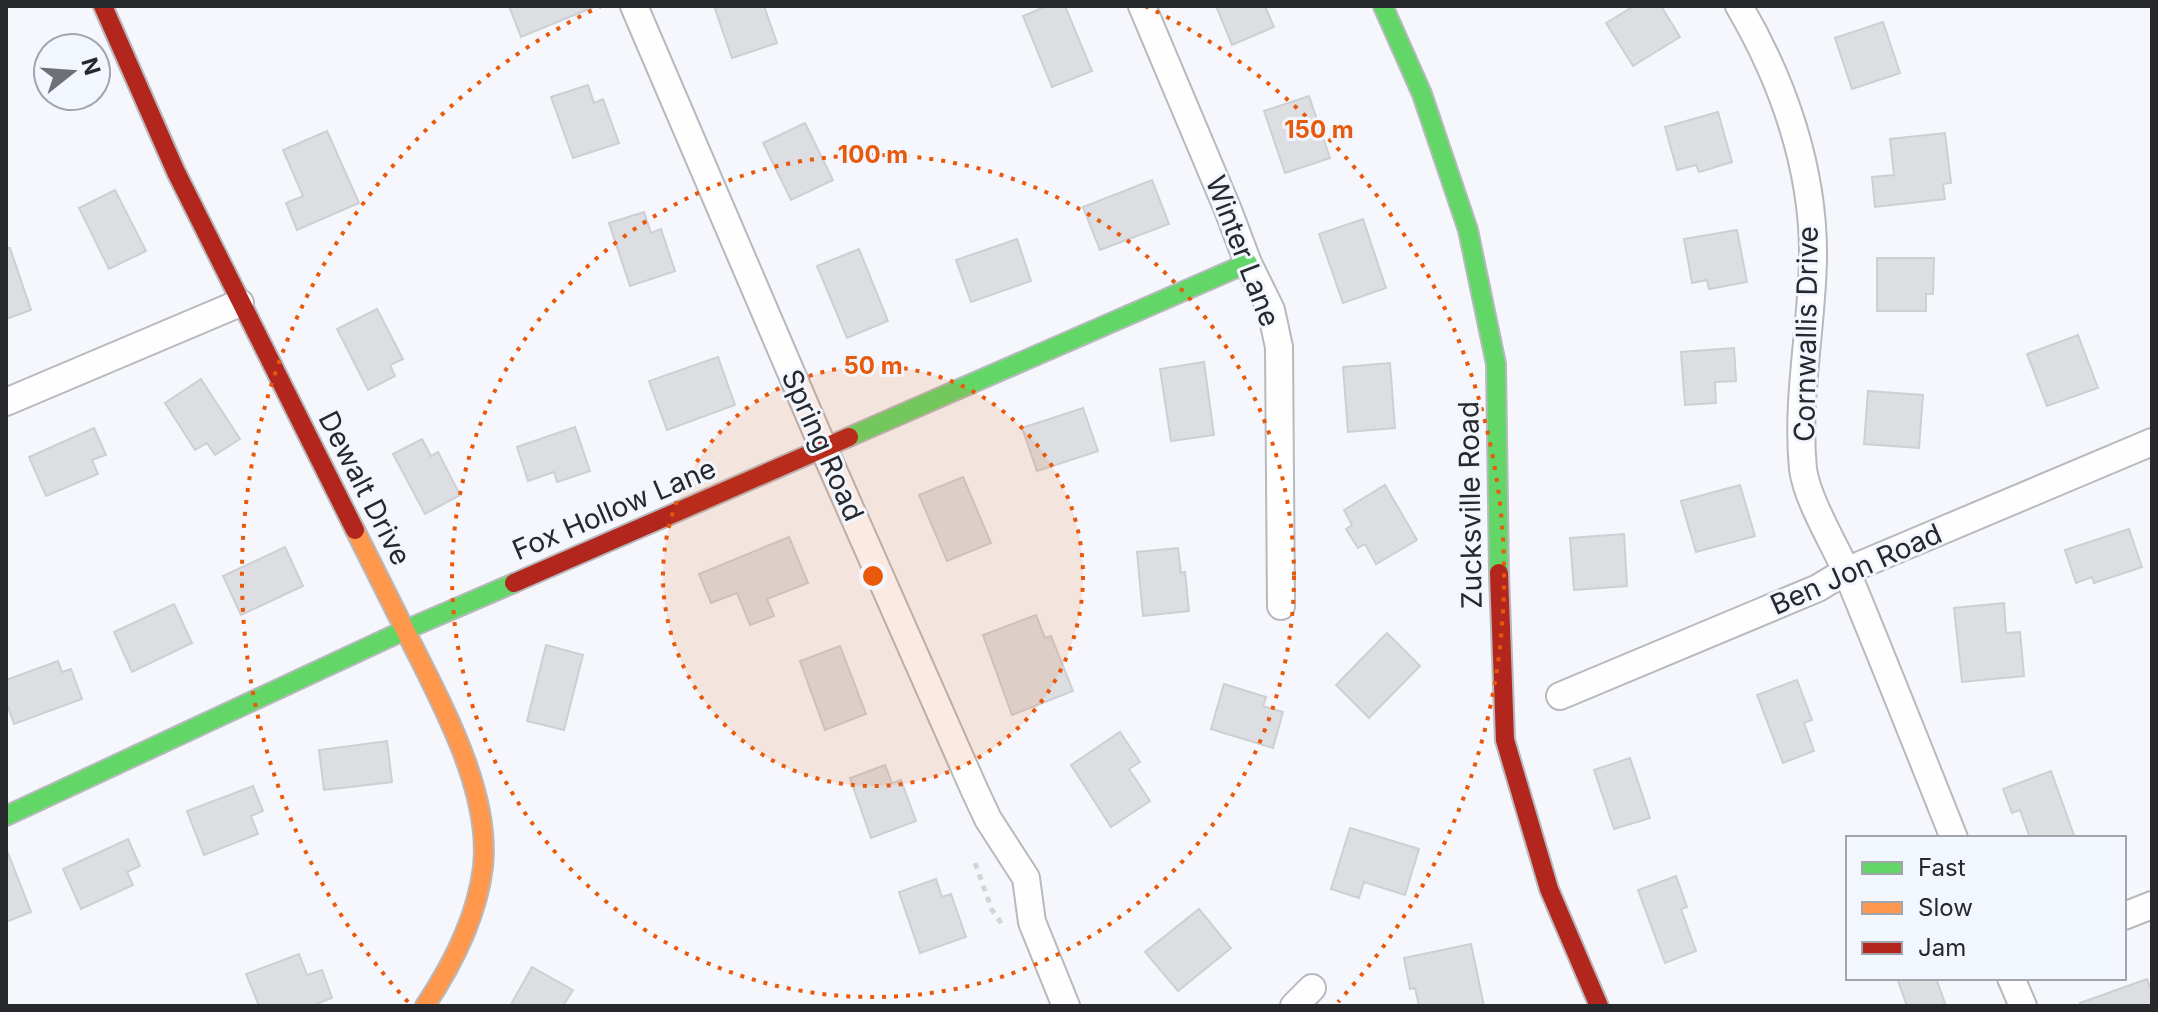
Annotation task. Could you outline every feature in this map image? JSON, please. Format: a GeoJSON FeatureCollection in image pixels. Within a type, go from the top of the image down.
{"type":"FeatureCollection","features":[{"type":"Feature","properties":{"kind":"street","name":"Dewalt Drive"},"geometry":{"type":"LineString","coordinates":[[103,6],[176,172],[445,710],[475,800],[484,848],[475,906],[456,955],[425,1006]]}},
{"type":"Feature","properties":{"kind":"street","name":"Spring Road"},"geometry":{"type":"LineString","coordinates":[[634,6],[823,447],[988,819],[1026,878],[1032,922],[1066,1006]]}},
{"type":"Feature","properties":{"kind":"street","name":"Winter Lane"},"geometry":{"type":"LineString","coordinates":[[1142,6],[1248,263],[1271,310],[1279,347],[1281,606]]}},
{"type":"Feature","properties":{"kind":"street","name":"Zucksville Road"},"geometry":{"type":"LineString","coordinates":[[1383,6],[1422,94],[1468,230],[1496,364],[1500,645],[1505,740],[1549,889],[1599,1006]]}},
{"type":"Feature","properties":{"kind":"street","name":"Cornwallis Drive"},"geometry":{"type":"LineString","coordinates":[[1739,6],[1757,38],[1788,110],[1805,176],[1813,255],[1802,390],[1804,472],[1953,836]]}},
{"type":"Feature","properties":{"kind":"street","name":"Fox Hollow Lane"},"geometry":{"type":"LineString","coordinates":[[6,816],[405,630],[1248,263]]}},
{"type":"Feature","properties":{"kind":"street"},"geometry":{"type":"LineString","coordinates":[[6,402],[240,303]]}},
{"type":"Feature","properties":{"kind":"street","name":"Ben Jon Road"},"geometry":{"type":"LineString","coordinates":[[1560,696],[1818,588],[1846,571],[2152,442]]}},
{"type":"Feature","properties":{"kind":"street"},"geometry":{"type":"LineString","coordinates":[[2126,915],[2152,905]]}},
{"type":"Feature","properties":{"kind":"street"},"geometry":{"type":"LineString","coordinates":[[2012,980],[2023,1006]]}},
{"type":"Feature","properties":{"kind":"path"},"geometry":{"type":"LineString","coordinates":[[975,863],[992,910],[1011,937]]}},
{"type":"Feature","properties":{"kind":"building"},"geometry":{"type":"Polygon","coordinates":[[[509,6],[596,6],[521,37],[509,6]]]}},
{"type":"Feature","properties":{"kind":"building"},"geometry":{"type":"Polygon","coordinates":[[[714,6],[764,6],[777,43],[732,58],[714,6]]]}},
{"type":"Feature","properties":{"kind":"building"},"geometry":{"type":"Polygon","coordinates":[[[1047,6],[1065,6],[1092,71],[1052,87],[1023,16],[1047,6]]]}},
{"type":"Feature","properties":{"kind":"building"},"geometry":{"type":"Polygon","coordinates":[[[1216,6],[1265,6],[1274,27],[1232,45],[1216,6]]]}},
{"type":"Feature","properties":{"kind":"building"},"geometry":{"type":"Polygon","coordinates":[[[1634,6],[1661,6],[1680,37],[1633,66],[1606,23],[1634,6]]]}},
{"type":"Feature","properties":{"kind":"building"},"geometry":{"type":"Polygon","coordinates":[[[1883,22],[1900,73],[1852,89],[1835,38],[1883,22]]]}},
{"type":"Feature","properties":{"kind":"building"},"geometry":{"type":"Polygon","coordinates":[[[588,85],[594,103],[603,99],[619,143],[573,158],[551,97],[588,85]]]}},
{"type":"Feature","properties":{"kind":"building"},"geometry":{"type":"Polygon","coordinates":[[[1309,96],[1330,158],[1285,173],[1264,111],[1309,96]]]}},
{"type":"Feature","properties":{"kind":"building"},"geometry":{"type":"Polygon","coordinates":[[[1718,112],[1732,162],[1699,172],[1696,165],[1677,170],[1665,127],[1718,112]]]}},
{"type":"Feature","properties":{"kind":"building"},"geometry":{"type":"Polygon","coordinates":[[[805,123],[833,180],[791,200],[763,143],[805,123]]]}},
{"type":"Feature","properties":{"kind":"building"},"geometry":{"type":"Polygon","coordinates":[[[327,131],[359,203],[297,230],[286,203],[303,196],[283,150],[327,131]]]}},
{"type":"Feature","properties":{"kind":"building"},"geometry":{"type":"Polygon","coordinates":[[[1945,133],[1951,183],[1943,184],[1945,199],[1875,207],[1872,177],[1894,175],[1890,139],[1945,133]]]}},
{"type":"Feature","properties":{"kind":"building"},"geometry":{"type":"Polygon","coordinates":[[[1152,180],[1169,224],[1100,250],[1083,207],[1152,180]]]}},
{"type":"Feature","properties":{"kind":"building"},"geometry":{"type":"Polygon","coordinates":[[[115,190],[146,251],[109,269],[79,208],[115,190]]]}},
{"type":"Feature","properties":{"kind":"building"},"geometry":{"type":"Polygon","coordinates":[[[644,212],[651,233],[661,229],[675,271],[630,286],[609,223],[644,212]]]}},
{"type":"Feature","properties":{"kind":"building"},"geometry":{"type":"Polygon","coordinates":[[[1363,219],[1386,288],[1343,303],[1319,234],[1363,219]]]}},
{"type":"Feature","properties":{"kind":"building"},"geometry":{"type":"Polygon","coordinates":[[[1737,230],[1747,282],[1709,289],[1707,280],[1692,283],[1684,239],[1737,230]]]}},
{"type":"Feature","properties":{"kind":"building"},"geometry":{"type":"Polygon","coordinates":[[[1017,239],[1031,281],[971,302],[956,260],[1017,239]]]}},
{"type":"Feature","properties":{"kind":"building"},"geometry":{"type":"Polygon","coordinates":[[[6,248],[10,248],[31,310],[6,319],[6,248]]]}},
{"type":"Feature","properties":{"kind":"building"},"geometry":{"type":"Polygon","coordinates":[[[859,249],[888,321],[847,338],[817,266],[859,249]]]}},
{"type":"Feature","properties":{"kind":"building"},"geometry":{"type":"Polygon","coordinates":[[[1877,258],[1934,258],[1933,294],[1926,294],[1926,311],[1877,311],[1877,258]]]}},
{"type":"Feature","properties":{"kind":"building"},"geometry":{"type":"Polygon","coordinates":[[[377,309],[403,359],[390,365],[395,376],[368,390],[337,329],[377,309]]]}},
{"type":"Feature","properties":{"kind":"building"},"geometry":{"type":"Polygon","coordinates":[[[2078,335],[2098,388],[2047,406],[2027,354],[2078,335]]]}},
{"type":"Feature","properties":{"kind":"building"},"geometry":{"type":"Polygon","coordinates":[[[1734,348],[1736,381],[1715,382],[1716,403],[1685,405],[1681,352],[1734,348]]]}},
{"type":"Feature","properties":{"kind":"building"},"geometry":{"type":"Polygon","coordinates":[[[718,357],[735,405],[667,430],[649,381],[718,357]]]}},
{"type":"Feature","properties":{"kind":"building"},"geometry":{"type":"Polygon","coordinates":[[[1204,362],[1214,435],[1171,441],[1160,369],[1204,362]]]}},
{"type":"Feature","properties":{"kind":"building"},"geometry":{"type":"Polygon","coordinates":[[[1390,363],[1395,428],[1348,432],[1343,367],[1390,363]]]}},
{"type":"Feature","properties":{"kind":"building"},"geometry":{"type":"Polygon","coordinates":[[[201,379],[240,439],[215,455],[207,443],[195,450],[165,403],[201,379]]]}},
{"type":"Feature","properties":{"kind":"building"},"geometry":{"type":"Polygon","coordinates":[[[1868,391],[1923,395],[1919,448],[1864,444],[1868,391]]]}},
{"type":"Feature","properties":{"kind":"building"},"geometry":{"type":"Polygon","coordinates":[[[1083,408],[1098,451],[1037,471],[1022,428],[1083,408]]]}},
{"type":"Feature","properties":{"kind":"building"},"geometry":{"type":"Polygon","coordinates":[[[575,427],[590,471],[557,482],[554,472],[528,481],[517,447],[575,427]]]}},
{"type":"Feature","properties":{"kind":"building"},"geometry":{"type":"Polygon","coordinates":[[[94,428],[106,455],[92,460],[98,474],[46,496],[29,457],[94,428]]]}},
{"type":"Feature","properties":{"kind":"building"},"geometry":{"type":"Polygon","coordinates":[[[422,439],[431,456],[438,452],[460,495],[425,514],[393,454],[422,439]]]}},
{"type":"Feature","properties":{"kind":"building"},"geometry":{"type":"Polygon","coordinates":[[[963,477],[991,543],[947,561],[919,495],[963,477]]]}},
{"type":"Feature","properties":{"kind":"building"},"geometry":{"type":"Polygon","coordinates":[[[1385,485],[1417,540],[1376,564],[1365,544],[1358,548],[1346,529],[1352,525],[1344,510],[1385,485]]]}},
{"type":"Feature","properties":{"kind":"building"},"geometry":{"type":"Polygon","coordinates":[[[1740,485],[1755,536],[1696,552],[1681,501],[1740,485]]]}},
{"type":"Feature","properties":{"kind":"building"},"geometry":{"type":"Polygon","coordinates":[[[2129,529],[2142,567],[2094,583],[2092,577],[2076,583],[2065,550],[2129,529]]]}},
{"type":"Feature","properties":{"kind":"building"},"geometry":{"type":"Polygon","coordinates":[[[1624,534],[1627,586],[1574,590],[1570,538],[1624,534]]]}},
{"type":"Feature","properties":{"kind":"building"},"geometry":{"type":"Polygon","coordinates":[[[789,537],[808,583],[767,599],[774,616],[750,625],[737,593],[711,603],[699,574],[789,537]]]}},
{"type":"Feature","properties":{"kind":"building"},"geometry":{"type":"Polygon","coordinates":[[[285,547],[303,586],[241,615],[223,576],[285,547]]]}},
{"type":"Feature","properties":{"kind":"building"},"geometry":{"type":"Polygon","coordinates":[[[1178,548],[1181,573],[1185,572],[1189,611],[1143,616],[1137,552],[1178,548]]]}},
{"type":"Feature","properties":{"kind":"building"},"geometry":{"type":"Polygon","coordinates":[[[2004,603],[2006,633],[2020,632],[2024,676],[1962,682],[1954,608],[2004,603]]]}},
{"type":"Feature","properties":{"kind":"building"},"geometry":{"type":"Polygon","coordinates":[[[174,604],[192,643],[132,672],[114,632],[174,604]]]}},
{"type":"Feature","properties":{"kind":"building"},"geometry":{"type":"Polygon","coordinates":[[[1036,615],[1045,638],[1051,636],[1073,691],[1012,715],[983,635],[1036,615]]]}},
{"type":"Feature","properties":{"kind":"building"},"geometry":{"type":"Polygon","coordinates":[[[1387,633],[1420,666],[1369,718],[1336,685],[1387,633]]]}},
{"type":"Feature","properties":{"kind":"building"},"geometry":{"type":"Polygon","coordinates":[[[546,645],[583,655],[564,730],[527,721],[546,645]]]}},
{"type":"Feature","properties":{"kind":"building"},"geometry":{"type":"Polygon","coordinates":[[[840,646],[866,714],[825,730],[800,661],[840,646]]]}},
{"type":"Feature","properties":{"kind":"building"},"geometry":{"type":"Polygon","coordinates":[[[58,661],[62,672],[71,669],[82,699],[14,724],[6,701],[6,680],[58,661]]]}},
{"type":"Feature","properties":{"kind":"building"},"geometry":{"type":"Polygon","coordinates":[[[1797,680],[1812,720],[1804,723],[1814,751],[1783,763],[1757,695],[1797,680]]]}},
{"type":"Feature","properties":{"kind":"building"},"geometry":{"type":"Polygon","coordinates":[[[1224,684],[1266,697],[1263,706],[1283,712],[1273,748],[1211,729],[1224,684]]]}},
{"type":"Feature","properties":{"kind":"building"},"geometry":{"type":"Polygon","coordinates":[[[1120,732],[1140,762],[1129,769],[1150,801],[1111,827],[1071,765],[1120,732]]]}},
{"type":"Feature","properties":{"kind":"building"},"geometry":{"type":"Polygon","coordinates":[[[387,741],[392,782],[324,790],[319,750],[387,741]]]}},
{"type":"Feature","properties":{"kind":"building"},"geometry":{"type":"Polygon","coordinates":[[[1630,758],[1650,818],[1614,829],[1594,770],[1630,758]]]}},
{"type":"Feature","properties":{"kind":"building"},"geometry":{"type":"Polygon","coordinates":[[[885,765],[892,783],[901,780],[916,821],[871,838],[850,778],[885,765]]]}},
{"type":"Feature","properties":{"kind":"building"},"geometry":{"type":"Polygon","coordinates":[[[2051,771],[2074,836],[2029,836],[2020,810],[2012,813],[2003,789],[2051,771]]]}},
{"type":"Feature","properties":{"kind":"building"},"geometry":{"type":"Polygon","coordinates":[[[253,786],[263,811],[251,816],[258,834],[204,855],[187,811],[253,786]]]}},
{"type":"Feature","properties":{"kind":"building"},"geometry":{"type":"Polygon","coordinates":[[[1350,828],[1419,849],[1405,895],[1364,882],[1359,898],[1331,889],[1350,828]]]}},
{"type":"Feature","properties":{"kind":"building"},"geometry":{"type":"Polygon","coordinates":[[[128,839],[140,866],[127,872],[133,885],[81,909],[63,869],[128,839]]]}},
{"type":"Feature","properties":{"kind":"building"},"geometry":{"type":"Polygon","coordinates":[[[6,854],[31,912],[6,922],[6,854]]]}},
{"type":"Feature","properties":{"kind":"building"},"geometry":{"type":"Polygon","coordinates":[[[1676,876],[1687,907],[1681,909],[1696,951],[1665,963],[1638,890],[1676,876]]]}},
{"type":"Feature","properties":{"kind":"building"},"geometry":{"type":"Polygon","coordinates":[[[936,879],[942,897],[951,894],[966,937],[920,953],[899,892],[936,879]]]}},
{"type":"Feature","properties":{"kind":"building"},"geometry":{"type":"Polygon","coordinates":[[[1199,909],[1231,948],[1178,991],[1145,952],[1199,909]]]}},
{"type":"Feature","properties":{"kind":"building"},"geometry":{"type":"Polygon","coordinates":[[[1471,944],[1484,1006],[1419,1006],[1415,988],[1410,989],[1404,958],[1471,944]]]}},
{"type":"Feature","properties":{"kind":"building"},"geometry":{"type":"Polygon","coordinates":[[[299,954],[307,975],[322,970],[332,998],[312,1006],[259,1006],[246,974],[299,954]]]}},
{"type":"Feature","properties":{"kind":"building"},"geometry":{"type":"Polygon","coordinates":[[[532,967],[573,990],[563,1006],[510,1006],[532,967]]]}},
{"type":"Feature","properties":{"kind":"building"},"geometry":{"type":"Polygon","coordinates":[[[2147,979],[2152,992],[2152,1006],[2080,1006],[2080,1003],[2147,979]]]}},
{"type":"Feature","properties":{"kind":"building"},"geometry":{"type":"Polygon","coordinates":[[[1898,980],[1937,980],[1946,1006],[1907,1006],[1898,980]]]}},
{"type":"Feature","properties":{"kind":"traffic: fast"},"geometry":{"type":"LineString","coordinates":[[1383,6],[1422,94],[1468,230],[1496,364],[1499,573]]}},
{"type":"Feature","properties":{"kind":"traffic: fast"},"geometry":{"type":"LineString","coordinates":[[849,437],[1248,263]]}},
{"type":"Feature","properties":{"kind":"traffic: fast"},"geometry":{"type":"LineString","coordinates":[[6,816],[405,630],[514,583]]}},
{"type":"Feature","properties":{"kind":"traffic: slow"},"geometry":{"type":"LineString","coordinates":[[355,530],[451,723],[480,810],[484,839],[483,867],[475,904],[454,957],[425,1006]]}},
{"type":"Feature","properties":{"kind":"traffic: jam"},"geometry":{"type":"LineString","coordinates":[[103,6],[176,172],[355,530]]}},
{"type":"Feature","properties":{"kind":"traffic: jam"},"geometry":{"type":"LineString","coordinates":[[514,583],[849,437]]}},
{"type":"Feature","properties":{"kind":"traffic: jam"},"geometry":{"type":"LineString","coordinates":[[1499,573],[1505,740],[1549,889],[1599,1006]]}}]}
